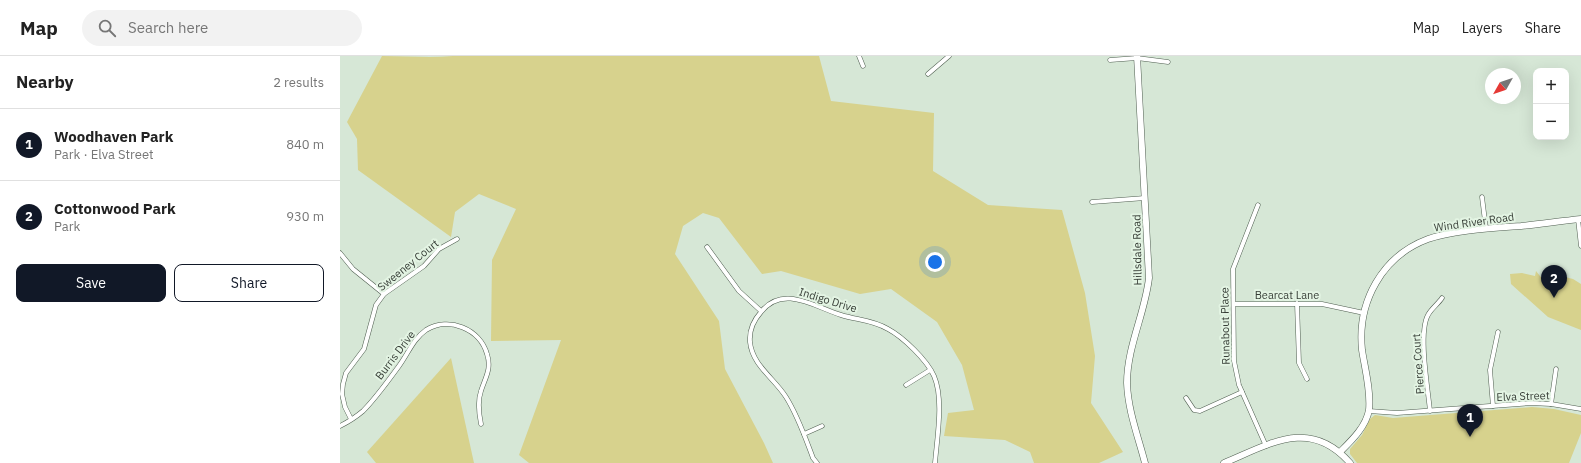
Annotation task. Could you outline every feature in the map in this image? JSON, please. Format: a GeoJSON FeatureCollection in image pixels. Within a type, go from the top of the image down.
{"type":"FeatureCollection","features":[{"type":"Feature","properties":{"kind":"street"},"geometry":{"type":"LineString","coordinates":[[859,56],[863,66]]}},
{"type":"Feature","properties":{"kind":"street"},"geometry":{"type":"LineString","coordinates":[[928,74],[949,56]]}},
{"type":"Feature","properties":{"kind":"street"},"geometry":{"type":"LineString","coordinates":[[1110,60],[1137,57],[1168,62]]}},
{"type":"Feature","properties":{"kind":"street","name":"Hillsdale Road"},"geometry":{"type":"LineString","coordinates":[[1137,57],[1149,278],[1130,357],[1127,381],[1131,413],[1145,463]]}},
{"type":"Feature","properties":{"kind":"street"},"geometry":{"type":"LineString","coordinates":[[1482,197],[1486,229]]}},
{"type":"Feature","properties":{"kind":"street"},"geometry":{"type":"LineString","coordinates":[[1092,202],[1145,198]]}},
{"type":"Feature","properties":{"kind":"street","name":"Runabout Place"},"geometry":{"type":"LineString","coordinates":[[1258,205],[1233,268],[1234,361],[1242,392],[1266,446]]}},
{"type":"Feature","properties":{"kind":"street"},"geometry":{"type":"LineString","coordinates":[[1580,219],[1581,246]]}},
{"type":"Feature","properties":{"kind":"street","name":"Wind River Road"},"geometry":{"type":"LineString","coordinates":[[1340,452],[1358,432],[1369,411],[1369,397],[1361,335],[1364,313],[1372,290],[1380,276],[1390,264],[1408,249],[1435,237],[1486,229],[1580,219]]}},
{"type":"Feature","properties":{"kind":"street","name":"Sweeney Court"},"geometry":{"type":"LineString","coordinates":[[351,420],[342,394],[343,384],[346,373],[364,349],[376,305],[384,294],[424,266],[439,249],[457,239]]}},
{"type":"Feature","properties":{"kind":"street"},"geometry":{"type":"LineString","coordinates":[[707,247],[739,291],[761,312]]}},
{"type":"Feature","properties":{"kind":"street"},"geometry":{"type":"LineString","coordinates":[[340,253],[353,269],[384,294]]}},
{"type":"Feature","properties":{"kind":"street","name":"Indigo Drive"},"geometry":{"type":"LineString","coordinates":[[817,463],[796,414],[786,396],[759,364],[752,351],[750,341],[755,318],[777,300],[797,298],[842,315],[870,321],[887,328],[896,334],[922,359],[930,370],[937,385],[939,400],[935,463]]}},
{"type":"Feature","properties":{"kind":"street","name":"Pierce Court"},"geometry":{"type":"LineString","coordinates":[[1430,411],[1424,339],[1425,323],[1428,314],[1442,298]]}},
{"type":"Feature","properties":{"kind":"street"},"geometry":{"type":"LineString","coordinates":[[1298,303],[1299,363],[1307,379]]}},
{"type":"Feature","properties":{"kind":"street","name":"Bearcat Lane"},"geometry":{"type":"LineString","coordinates":[[1234,304],[1322,304],[1364,313]]}},
{"type":"Feature","properties":{"kind":"street","name":"Burris Drive"},"geometry":{"type":"LineString","coordinates":[[340,426],[362,412],[420,336],[435,326],[445,324],[466,328],[478,336],[487,353],[490,364],[488,378],[480,392],[479,405],[481,424]]}},
{"type":"Feature","properties":{"kind":"street"},"geometry":{"type":"LineString","coordinates":[[1493,406],[1490,370],[1498,332]]}},
{"type":"Feature","properties":{"kind":"street"},"geometry":{"type":"LineString","coordinates":[[1552,404],[1556,369]]}},
{"type":"Feature","properties":{"kind":"street"},"geometry":{"type":"LineString","coordinates":[[906,385],[930,370]]}},
{"type":"Feature","properties":{"kind":"street"},"geometry":{"type":"LineString","coordinates":[[1186,398],[1194,410],[1200,411],[1242,392]]}},
{"type":"Feature","properties":{"kind":"street","name":"Elva Street"},"geometry":{"type":"LineString","coordinates":[[1369,411],[1397,414],[1525,403],[1552,404],[1581,409]]}},
{"type":"Feature","properties":{"kind":"street"},"geometry":{"type":"LineString","coordinates":[[804,434],[822,426]]}},
{"type":"Feature","properties":{"kind":"street"},"geometry":{"type":"LineString","coordinates":[[1224,463],[1286,438],[1302,437],[1324,442],[1340,452],[1350,463]]}},
{"type":"Feature","properties":{"kind":"shaded area"},"geometry":{"type":"Polygon","coordinates":[[[382,56],[819,56],[831,101],[934,113],[933,171],[988,205],[1062,210],[1085,293],[1095,356],[1091,403],[1123,452],[1099,463],[1034,463],[1030,452],[1005,440],[944,436],[948,413],[974,410],[962,365],[937,322],[891,289],[860,294],[781,271],[762,274],[719,218],[703,213],[683,226],[675,254],[719,321],[725,369],[773,463],[529,463],[519,455],[561,340],[491,341],[492,260],[516,209],[479,194],[455,212],[451,237],[358,170],[357,139],[347,122],[382,56]]]}},
{"type":"Feature","properties":{"kind":"shaded area"},"geometry":{"type":"Polygon","coordinates":[[[1536,271],[1544,281],[1549,273],[1573,279],[1581,284],[1581,330],[1548,317],[1511,284],[1510,274],[1522,273],[1535,276],[1536,271]]]}},
{"type":"Feature","properties":{"kind":"shaded area"},"geometry":{"type":"Polygon","coordinates":[[[451,358],[474,463],[376,463],[367,452],[451,358]]]}},
{"type":"Feature","properties":{"kind":"shaded area"},"geometry":{"type":"Polygon","coordinates":[[[1532,407],[1554,409],[1581,415],[1581,433],[1569,463],[1357,463],[1350,454],[1350,449],[1362,435],[1370,419],[1375,415],[1393,418],[1532,407]]]}},
{"type":"Feature","properties":{"kind":"place","name":"Cottonwood Park"},"geometry":{"type":"Point","coordinates":[1554,298]}},
{"type":"Feature","properties":{"kind":"place","name":"Woodhaven Park"},"geometry":{"type":"Point","coordinates":[1470,437]}}]}
